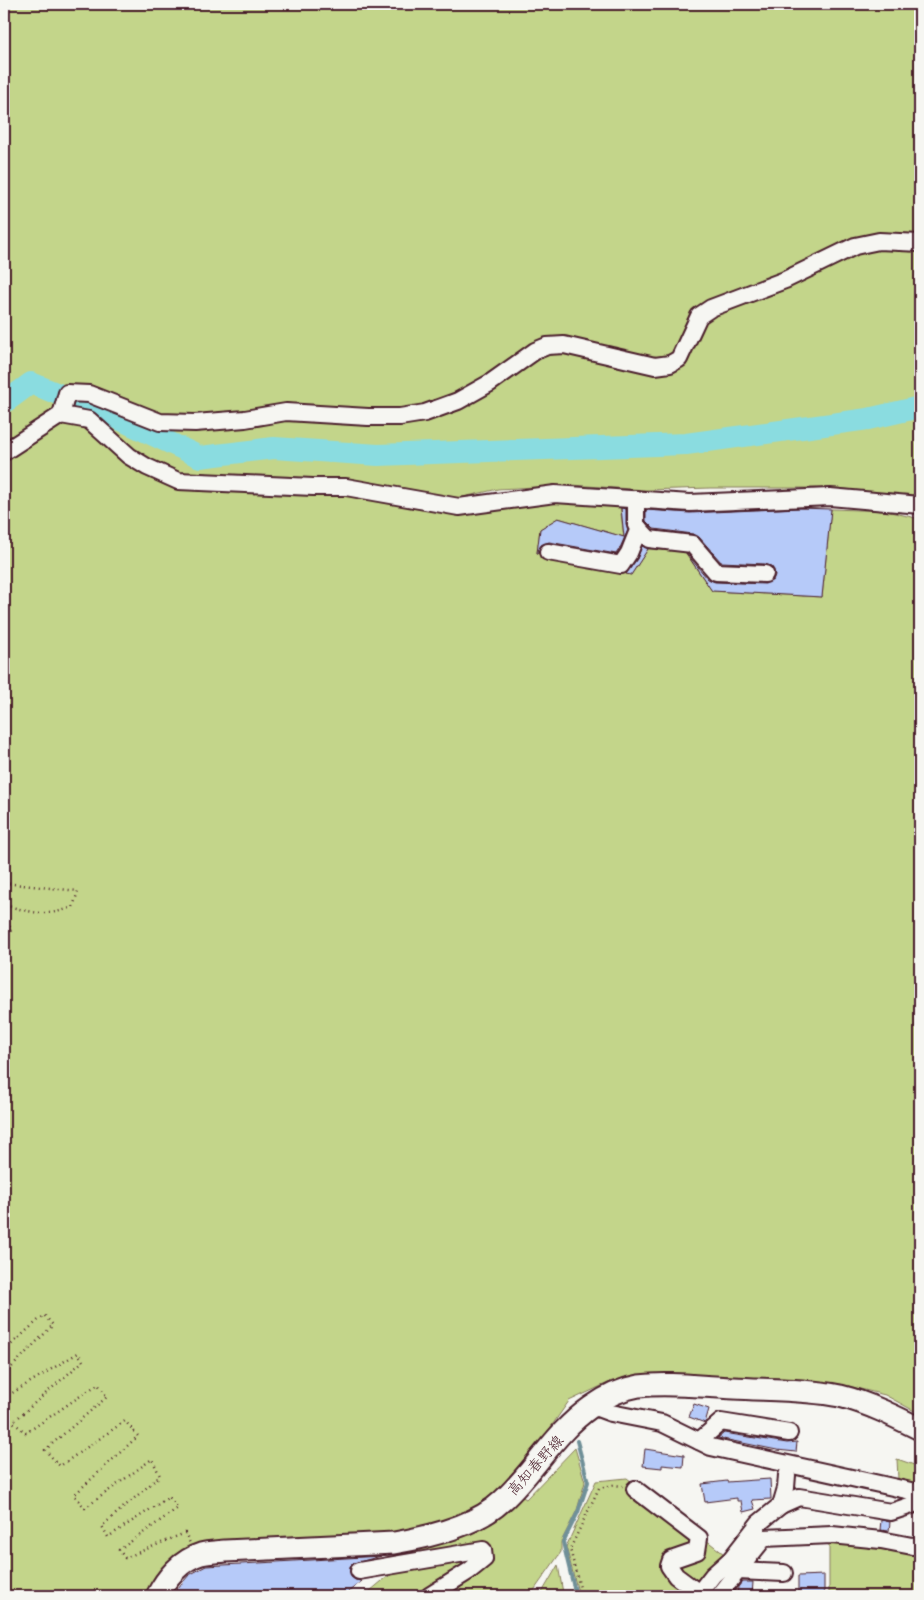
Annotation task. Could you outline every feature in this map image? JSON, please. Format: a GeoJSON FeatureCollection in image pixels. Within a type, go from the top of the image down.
{"type":"FeatureCollection","features":[{"type":"Feature","properties":{"kind":"main road","name":"高知春野線"},"geometry":{"type":"LineString","coordinates":[[157,1596],[162,1586],[174,1572],[188,1560],[202,1554],[224,1551],[394,1543],[462,1526],[494,1509],[504,1500],[580,1415],[613,1393],[639,1386],[692,1386],[808,1392],[838,1396],[865,1403],[920,1429]]}},
{"type":"Feature","properties":{"kind":"street"},"geometry":{"type":"LineString","coordinates":[[4,452],[61,415],[67,393],[88,394],[160,422],[213,422],[286,412],[400,417],[425,413],[458,401],[490,383],[534,351],[547,346],[564,345],[655,366],[670,364],[679,359],[683,353],[699,316],[711,308],[785,280],[855,246],[879,241],[920,243]]}},
{"type":"Feature","properties":{"kind":"street"},"geometry":{"type":"LineString","coordinates":[[61,415],[89,420],[129,456],[147,467],[178,481],[346,487],[416,501],[459,507],[555,494],[690,503],[830,497],[920,505]]}},
{"type":"Feature","properties":{"kind":"street"},"geometry":{"type":"LineString","coordinates":[[636,499],[636,525],[649,540],[692,544],[716,572],[765,574]]}},
{"type":"Feature","properties":{"kind":"street"},"geometry":{"type":"LineString","coordinates":[[548,552],[621,565],[629,553],[639,528]]}},
{"type":"Feature","properties":{"kind":"street"},"geometry":{"type":"LineString","coordinates":[[592,1406],[611,1413],[662,1422],[711,1447],[920,1495],[912,1505],[891,1512],[799,1498],[781,1504],[759,1523],[731,1559],[713,1575],[700,1595],[676,1576],[669,1566],[671,1560],[697,1551],[699,1538],[635,1489]]}},
{"type":"Feature","properties":{"kind":"street"},"geometry":{"type":"LineString","coordinates":[[699,1441],[721,1422],[790,1433]]}},
{"type":"Feature","properties":{"kind":"street"},"geometry":{"type":"LineString","coordinates":[[781,1504],[786,1488],[787,1475]]}},
{"type":"Feature","properties":{"kind":"street"},"geometry":{"type":"LineString","coordinates":[[718,1596],[764,1538],[832,1535],[881,1540],[912,1546],[920,1545]]}},
{"type":"Feature","properties":{"kind":"street"},"geometry":{"type":"LineString","coordinates":[[359,1571],[483,1550],[484,1559],[470,1571],[429,1596]]}},
{"type":"Feature","properties":{"kind":"street"},"geometry":{"type":"LineString","coordinates":[[738,1571],[784,1573]]}},
{"type":"Feature","properties":{"kind":"path"},"geometry":{"type":"LineString","coordinates":[[4,883],[78,892],[73,908],[59,912],[44,914],[4,905]]}},
{"type":"Feature","properties":{"kind":"path"},"geometry":{"type":"LineString","coordinates":[[4,918],[12,930],[4,934]]}},
{"type":"Feature","properties":{"kind":"path"},"geometry":{"type":"LineString","coordinates":[[4,1351],[44,1315],[53,1325],[4,1375]]}},
{"type":"Feature","properties":{"kind":"path"},"geometry":{"type":"LineString","coordinates":[[4,1398],[78,1353],[82,1361],[13,1422],[26,1433],[98,1384],[107,1397],[45,1450],[60,1466],[125,1421],[138,1436],[74,1495],[85,1508],[152,1460],[160,1476],[102,1526],[108,1537],[169,1497],[178,1508],[119,1550],[125,1558],[185,1533],[191,1545]]}},
{"type":"Feature","properties":{"kind":"path"},"geometry":{"type":"LineString","coordinates":[[582,1596],[570,1549],[589,1508],[599,1488],[613,1485],[635,1489]]}},
{"type":"Feature","properties":{"kind":"green space"},"geometry":{"type":"Polygon","coordinates":[[[4,4],[920,4],[920,496],[837,488],[646,490],[572,485],[498,489],[463,497],[459,507],[557,498],[620,505],[624,537],[558,518],[540,529],[537,553],[631,575],[648,549],[685,552],[712,591],[822,597],[831,509],[886,511],[920,519],[920,1414],[885,1395],[840,1384],[782,1378],[726,1378],[677,1373],[612,1381],[569,1401],[522,1468],[505,1486],[526,1499],[575,1448],[585,1482],[577,1510],[561,1542],[561,1552],[530,1596],[364,1596],[402,1567],[387,1547],[224,1545],[166,1571],[145,1594],[146,1596],[4,1596],[4,4]]]}},
{"type":"Feature","properties":{"kind":"green space"},"geometry":{"type":"Polygon","coordinates":[[[897,1459],[920,1467],[920,1491],[898,1479],[897,1459]]]}},
{"type":"Feature","properties":{"kind":"green space"},"geometry":{"type":"Polygon","coordinates":[[[627,1478],[724,1554],[710,1568],[693,1596],[579,1596],[566,1547],[596,1481],[627,1478]]]}},
{"type":"Feature","properties":{"kind":"green space"},"geometry":{"type":"Polygon","coordinates":[[[829,1543],[920,1553],[920,1596],[829,1596],[829,1543]]]}},
{"type":"Feature","properties":{"kind":"green space"},"geometry":{"type":"Polygon","coordinates":[[[558,1565],[563,1593],[561,1596],[540,1596],[558,1565]]]}},
{"type":"Feature","properties":{"kind":"building"},"geometry":{"type":"Polygon","coordinates":[[[621,508],[626,509],[626,525],[628,530],[616,554],[549,542],[541,545],[537,553],[540,529],[558,518],[624,537],[621,508]]]}},
{"type":"Feature","properties":{"kind":"building"},"geometry":{"type":"Polygon","coordinates":[[[799,508],[831,509],[822,597],[712,591],[686,553],[708,579],[715,582],[765,584],[773,580],[774,570],[771,566],[765,564],[721,562],[699,537],[693,534],[654,529],[646,521],[646,510],[690,513],[799,508]]]}},
{"type":"Feature","properties":{"kind":"building"},"geometry":{"type":"Polygon","coordinates":[[[642,546],[648,549],[631,575],[626,574],[637,559],[642,546]]]}},
{"type":"Feature","properties":{"kind":"building"},"geometry":{"type":"Polygon","coordinates":[[[694,1404],[709,1409],[705,1423],[689,1417],[694,1404]]]}},
{"type":"Feature","properties":{"kind":"building"},"geometry":{"type":"Polygon","coordinates":[[[724,1433],[787,1443],[797,1442],[796,1452],[718,1438],[724,1433]]]}},
{"type":"Feature","properties":{"kind":"building"},"geometry":{"type":"Polygon","coordinates":[[[645,1449],[684,1455],[683,1467],[662,1465],[662,1468],[643,1466],[645,1449]]]}},
{"type":"Feature","properties":{"kind":"building"},"geometry":{"type":"Polygon","coordinates":[[[770,1479],[771,1499],[752,1500],[755,1509],[743,1512],[741,1501],[737,1501],[737,1498],[705,1502],[702,1484],[770,1479]]]}},
{"type":"Feature","properties":{"kind":"building"},"geometry":{"type":"Polygon","coordinates":[[[881,1520],[890,1522],[889,1531],[880,1530],[881,1520]]]}},
{"type":"Feature","properties":{"kind":"building"},"geometry":{"type":"Polygon","coordinates":[[[381,1556],[352,1564],[350,1568],[351,1577],[362,1581],[343,1596],[171,1596],[189,1575],[206,1566],[381,1556]]]}},
{"type":"Feature","properties":{"kind":"building"},"geometry":{"type":"Polygon","coordinates":[[[824,1575],[824,1596],[798,1596],[798,1576],[824,1575]]]}},
{"type":"Feature","properties":{"kind":"building"},"geometry":{"type":"Polygon","coordinates":[[[742,1582],[753,1582],[752,1596],[737,1596],[738,1587],[742,1582]]]}},
{"type":"Feature","properties":{"kind":"waterway"},"geometry":{"type":"LineString","coordinates":[[4,403],[31,383],[115,417],[200,457],[274,448],[378,455],[686,444],[868,419],[920,407]]}},
{"type":"Feature","properties":{"kind":"waterway"},"geometry":{"type":"LineString","coordinates":[[576,1596],[563,1542],[578,1512],[588,1482],[577,1441]]}}]}
